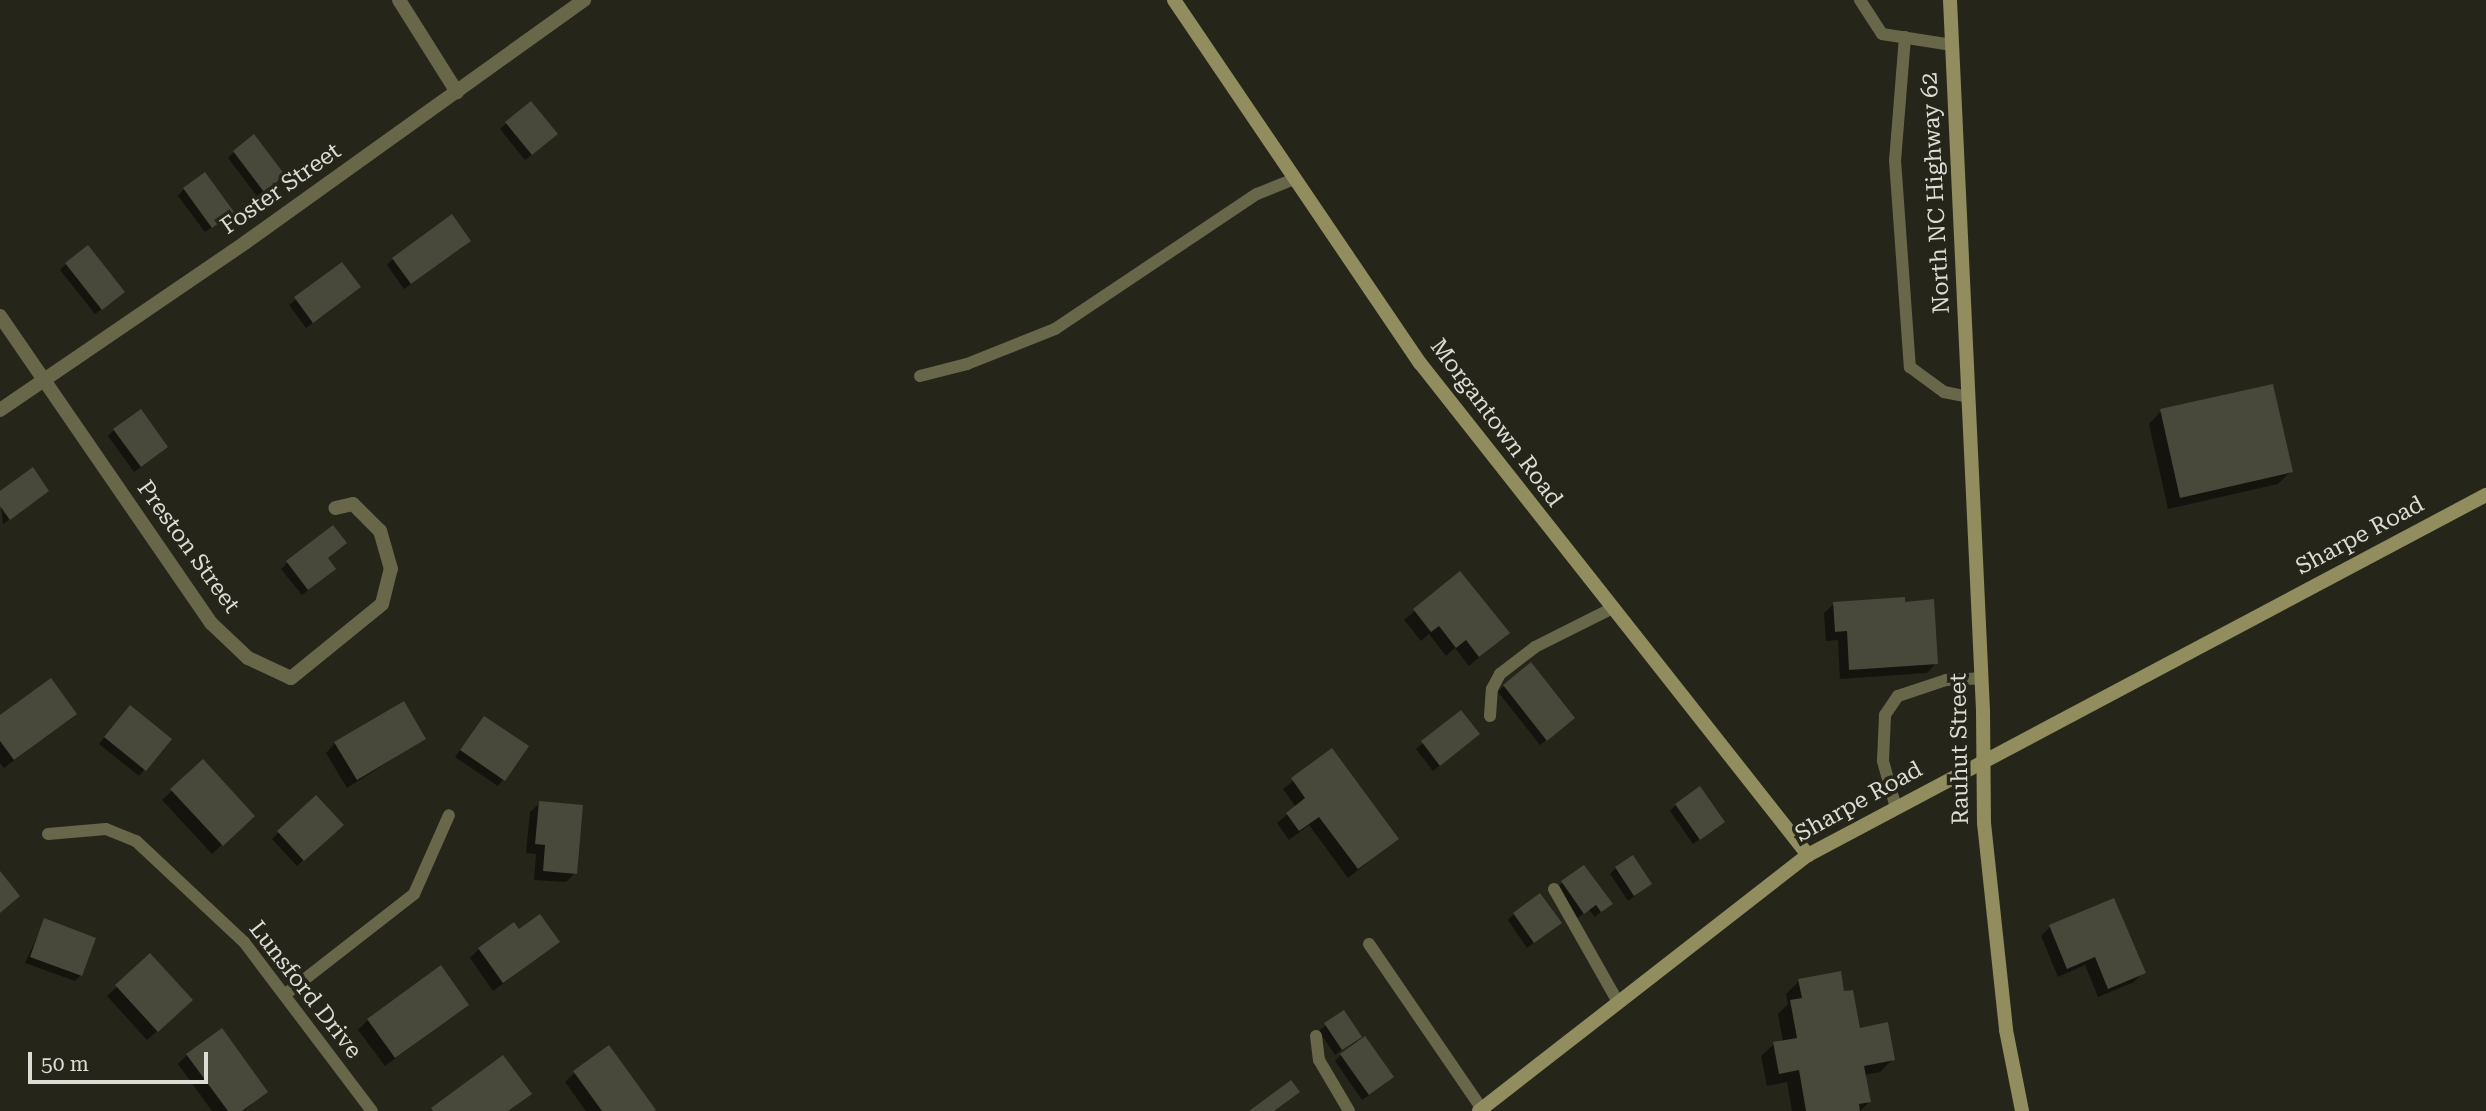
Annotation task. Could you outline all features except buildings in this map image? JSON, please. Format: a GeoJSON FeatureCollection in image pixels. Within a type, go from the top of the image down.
{"type":"FeatureCollection","features":[{"type":"Feature","properties":{"kind":"street"},"geometry":{"type":"LineString","coordinates":[[399,0],[457,92]]}},
{"type":"Feature","properties":{"kind":"street","name":"Foster Street"},"geometry":{"type":"LineString","coordinates":[[0,411],[457,92],[584,0]]}},
{"type":"Feature","properties":{"kind":"street","name":"Morgantown Road"},"geometry":{"type":"LineString","coordinates":[[1174,0],[1420,363],[1611,609],[1808,855]]}},
{"type":"Feature","properties":{"kind":"street","name":"North NC Highway 62"},"geometry":{"type":"LineString","coordinates":[[1950,0],[1969,390]]}},
{"type":"Feature","properties":{"kind":"street","name":"Preston Street"},"geometry":{"type":"LineString","coordinates":[[0,316],[211,623],[248,658],[291,678],[382,604],[391,569],[380,531],[352,504],[335,508]]}},
{"type":"Feature","properties":{"kind":"street","name":"Rauhut Street"},"geometry":{"type":"LineString","coordinates":[[1969,390],[1983,760],[1992,911],[2022,1111]]}},
{"type":"Feature","properties":{"kind":"street","name":"Sharpe Road"},"geometry":{"type":"LineString","coordinates":[[1480,1110],[1808,855],[2486,495]]}},
{"type":"Feature","properties":{"kind":"lane"},"geometry":{"type":"LineString","coordinates":[[1860,0],[1882,34],[1952,45]]}},
{"type":"Feature","properties":{"kind":"lane"},"geometry":{"type":"LineString","coordinates":[[1905,37],[1895,160],[1910,367],[1944,392],[1969,390]]}},
{"type":"Feature","properties":{"kind":"lane"},"geometry":{"type":"LineString","coordinates":[[920,376],[967,364],[1055,329],[1257,194],[1294,179]]}},
{"type":"Feature","properties":{"kind":"lane"},"geometry":{"type":"LineString","coordinates":[[1490,716],[1492,689],[1500,674],[1535,647],[1611,609]]}},
{"type":"Feature","properties":{"kind":"lane"},"geometry":{"type":"LineString","coordinates":[[1896,808],[1883,761],[1885,715],[1898,696],[1946,680],[1981,678]]}},
{"type":"Feature","properties":{"kind":"lane"},"geometry":{"type":"LineString","coordinates":[[287,993],[414,894],[449,815]]}},
{"type":"Feature","properties":{"kind":"lane","name":"Lunsford Drive"},"geometry":{"type":"LineString","coordinates":[[48,834],[106,829],[127,835],[200,900],[287,993],[372,1111]]}},
{"type":"Feature","properties":{"kind":"lane"},"geometry":{"type":"LineString","coordinates":[[1554,889],[1619,1002]]}},
{"type":"Feature","properties":{"kind":"lane"},"geometry":{"type":"LineString","coordinates":[[1369,944],[1480,1110]]}},
{"type":"Feature","properties":{"kind":"lane"},"geometry":{"type":"LineString","coordinates":[[1315,1035],[1319,1060],[1349,1111]]}}]}
